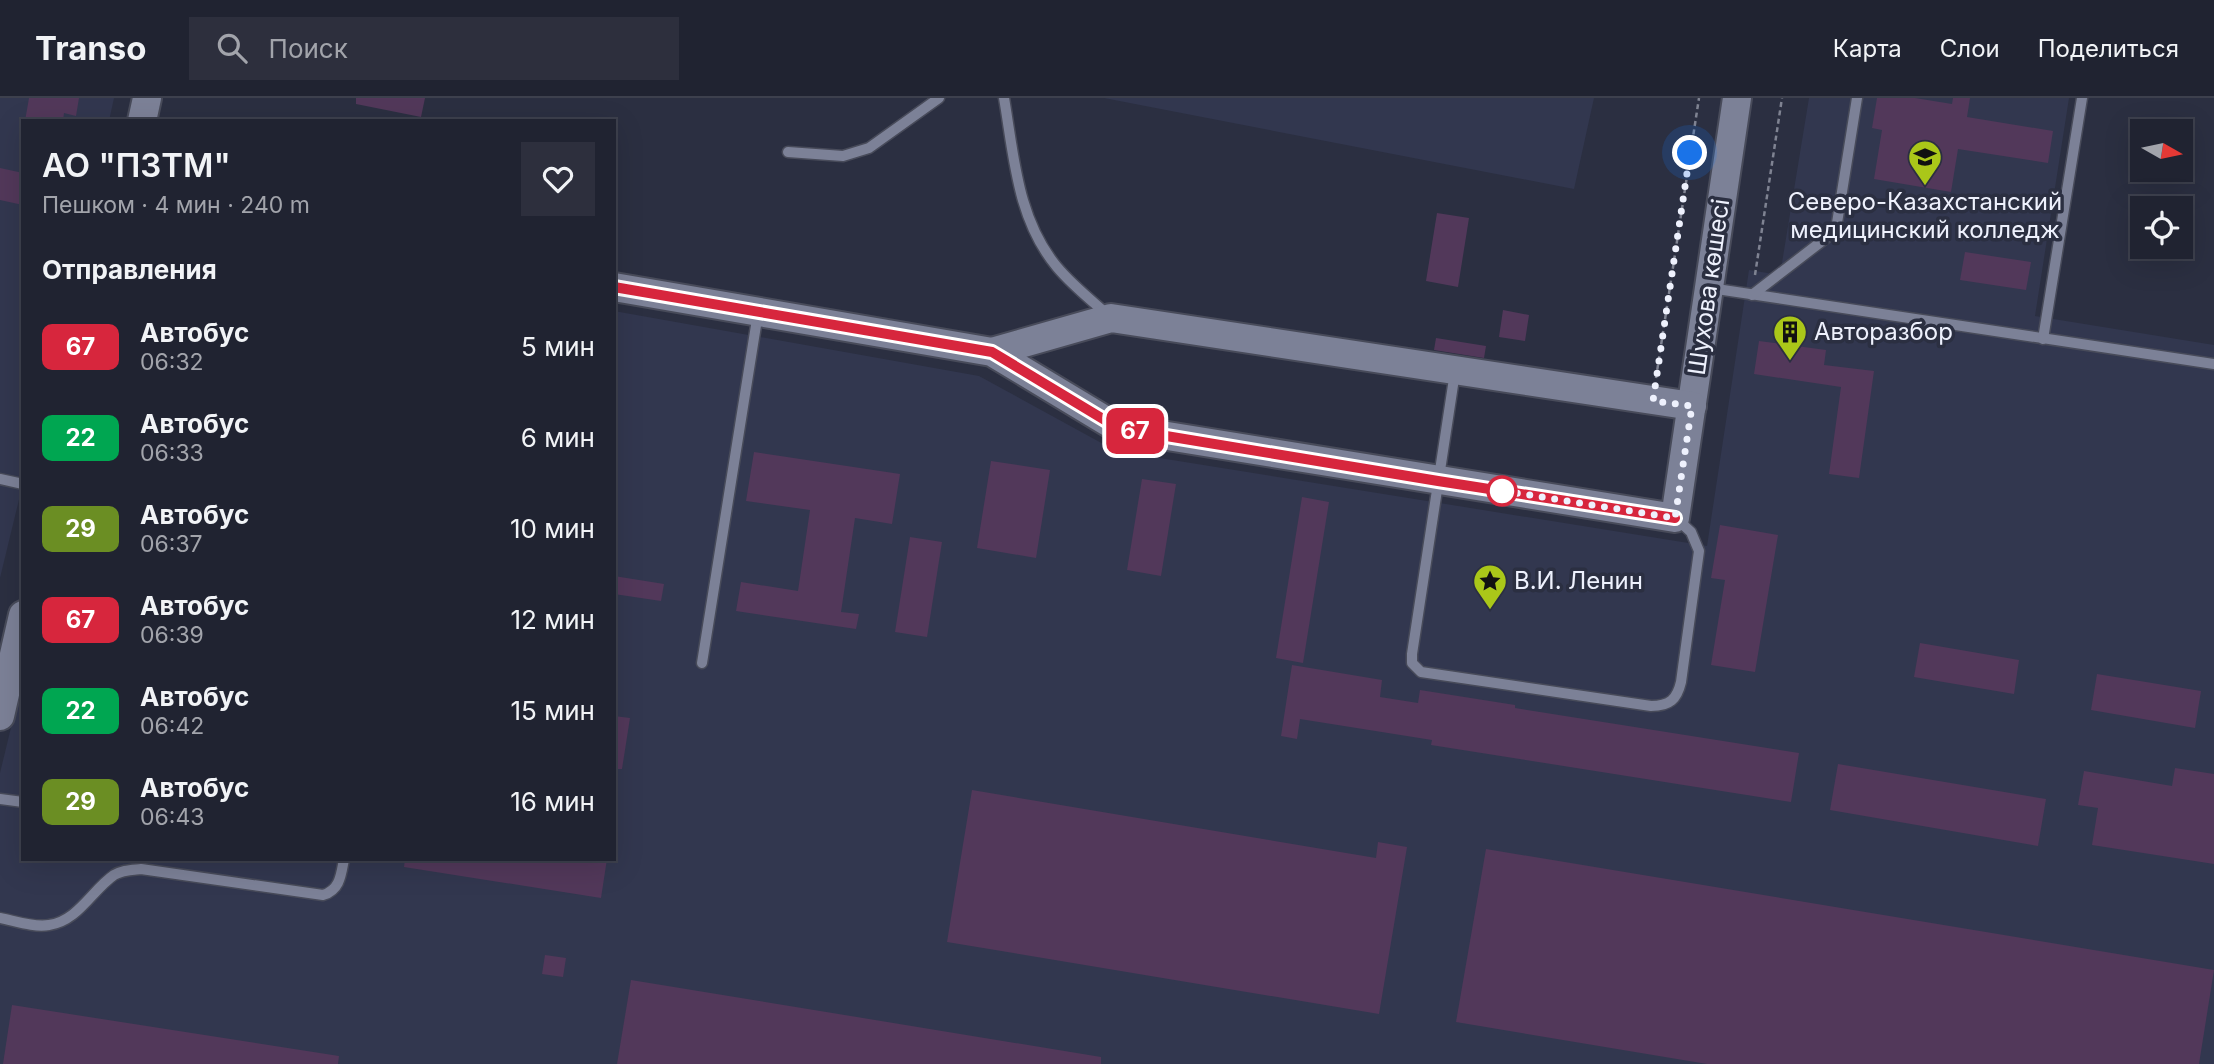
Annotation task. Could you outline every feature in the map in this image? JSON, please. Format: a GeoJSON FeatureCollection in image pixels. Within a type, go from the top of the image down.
{"type":"FeatureCollection","features":[{"type":"Feature","properties":{"kind":"street"},"geometry":{"type":"LineString","coordinates":[[143,119],[148,98]]}},
{"type":"Feature","properties":{"kind":"street","name":"Шухова көшесі"},"geometry":{"type":"LineString","coordinates":[[1675,518],[1737,98]]}},
{"type":"Feature","properties":{"kind":"street"},"geometry":{"type":"LineString","coordinates":[[616,287],[992,352],[1118,428],[1675,518]]}},
{"type":"Feature","properties":{"kind":"street"},"geometry":{"type":"LineString","coordinates":[[992,352],[1111,318],[1692,406]]}},
{"type":"Feature","properties":{"kind":"street"},"geometry":{"type":"LineString","coordinates":[[0,716],[18,660],[21,633]]}},
{"type":"Feature","properties":{"kind":"lane"},"geometry":{"type":"LineString","coordinates":[[788,152],[843,156],[869,148],[939,98]]}},
{"type":"Feature","properties":{"kind":"lane"},"geometry":{"type":"LineString","coordinates":[[1004,98],[1019,190],[1029,220],[1056,266],[1111,318]]}},
{"type":"Feature","properties":{"kind":"lane"},"geometry":{"type":"LineString","coordinates":[[1752,295],[1826,239],[1837,222],[1857,98]]}},
{"type":"Feature","properties":{"kind":"lane"},"geometry":{"type":"LineString","coordinates":[[2043,339],[2082,98]]}},
{"type":"Feature","properties":{"kind":"lane"},"geometry":{"type":"LineString","coordinates":[[1709,288],[2214,364]]}},
{"type":"Feature","properties":{"kind":"lane"},"geometry":{"type":"LineString","coordinates":[[702,663],[758,312]]}},
{"type":"Feature","properties":{"kind":"lane"},"geometry":{"type":"LineString","coordinates":[[1455,372],[1412,654],[1412,663],[1416,668],[1429,675],[1651,706],[1662,706],[1671,702],[1678,693],[1681,682],[1699,551],[1691,532],[1675,518]]}},
{"type":"Feature","properties":{"kind":"lane"},"geometry":{"type":"LineString","coordinates":[[0,479],[21,484]]}},
{"type":"Feature","properties":{"kind":"lane"},"geometry":{"type":"LineString","coordinates":[[0,799],[21,802]]}},
{"type":"Feature","properties":{"kind":"lane"},"geometry":{"type":"LineString","coordinates":[[0,918],[46,926],[58,923],[91,898],[113,876],[123,871],[141,869],[323,895],[332,892],[338,885],[344,861]]}},
{"type":"Feature","properties":{"kind":"path"},"geometry":{"type":"LineString","coordinates":[[1653,401],[1699,98]]}},
{"type":"Feature","properties":{"kind":"path"},"geometry":{"type":"LineString","coordinates":[[1752,295],[1782,98]]}},
{"type":"Feature","properties":{"kind":"shaded area"},"geometry":{"type":"Polygon","coordinates":[[[0,98],[114,98],[109,119],[21,119],[21,491],[0,578],[0,98]]]}},
{"type":"Feature","properties":{"kind":"shaded area"},"geometry":{"type":"Polygon","coordinates":[[[1104,98],[1594,98],[1574,189],[1104,98]]]}},
{"type":"Feature","properties":{"kind":"shaded area"},"geometry":{"type":"Polygon","coordinates":[[[1809,98],[2069,98],[2035,316],[2214,345],[2214,1064],[0,1064],[0,773],[21,686],[21,861],[616,861],[616,311],[979,376],[1116,451],[1707,546],[1749,270],[1780,275],[1809,98]]]}},
{"type":"Feature","properties":{"kind":"building"},"geometry":{"type":"Polygon","coordinates":[[[29,98],[79,98],[76,116],[64,113],[63,119],[25,119],[29,98]]]}},
{"type":"Feature","properties":{"kind":"building"},"geometry":{"type":"Polygon","coordinates":[[[356,98],[425,98],[421,117],[356,104],[356,98]]]}},
{"type":"Feature","properties":{"kind":"building"},"geometry":{"type":"Polygon","coordinates":[[[1877,98],[1915,98],[1952,104],[1953,98],[1970,98],[1967,117],[2053,131],[2048,163],[1958,149],[1951,192],[1874,179],[1882,130],[1872,128],[1877,98]]]}},
{"type":"Feature","properties":{"kind":"building"},"geometry":{"type":"Polygon","coordinates":[[[0,168],[21,173],[21,205],[0,200],[0,168]]]}},
{"type":"Feature","properties":{"kind":"building"},"geometry":{"type":"Polygon","coordinates":[[[1437,213],[1469,218],[1458,287],[1426,281],[1437,213]]]}},
{"type":"Feature","properties":{"kind":"building"},"geometry":{"type":"Polygon","coordinates":[[[1965,252],[2031,262],[2026,290],[1960,280],[1965,252]]]}},
{"type":"Feature","properties":{"kind":"building"},"geometry":{"type":"Polygon","coordinates":[[[1503,310],[1529,315],[1525,341],[1499,337],[1503,310]]]}},
{"type":"Feature","properties":{"kind":"building"},"geometry":{"type":"Polygon","coordinates":[[[1436,338],[1486,346],[1484,358],[1434,350],[1436,338]]]}},
{"type":"Feature","properties":{"kind":"building"},"geometry":{"type":"Polygon","coordinates":[[[1759,341],[1826,350],[1824,365],[1874,371],[1859,478],[1829,474],[1841,387],[1754,374],[1759,341]]]}},
{"type":"Feature","properties":{"kind":"building"},"geometry":{"type":"Polygon","coordinates":[[[754,452],[900,474],[892,524],[855,518],[841,612],[859,614],[856,629],[736,611],[741,582],[798,591],[810,510],[746,501],[754,452]]]}},
{"type":"Feature","properties":{"kind":"building"},"geometry":{"type":"Polygon","coordinates":[[[991,461],[1050,470],[1036,558],[977,548],[991,461]]]}},
{"type":"Feature","properties":{"kind":"building"},"geometry":{"type":"Polygon","coordinates":[[[1142,479],[1176,484],[1161,576],[1127,570],[1142,479]]]}},
{"type":"Feature","properties":{"kind":"building"},"geometry":{"type":"Polygon","coordinates":[[[1302,497],[1329,502],[1303,663],[1276,658],[1302,497]]]}},
{"type":"Feature","properties":{"kind":"building"},"geometry":{"type":"Polygon","coordinates":[[[1720,525],[1778,535],[1755,672],[1711,665],[1725,580],[1711,578],[1720,525]]]}},
{"type":"Feature","properties":{"kind":"building"},"geometry":{"type":"Polygon","coordinates":[[[910,537],[942,542],[927,637],[895,632],[910,537]]]}},
{"type":"Feature","properties":{"kind":"building"},"geometry":{"type":"Polygon","coordinates":[[[616,576],[664,584],[661,601],[616,594],[616,576]]]}},
{"type":"Feature","properties":{"kind":"building"},"geometry":{"type":"Polygon","coordinates":[[[1920,643],[2019,660],[2014,694],[1914,677],[1920,643]]]}},
{"type":"Feature","properties":{"kind":"building"},"geometry":{"type":"Polygon","coordinates":[[[1292,665],[1382,680],[1380,697],[1418,703],[1420,690],[1515,705],[1515,708],[1799,753],[1791,802],[1431,745],[1432,740],[1300,719],[1297,739],[1281,736],[1292,665]]]}},
{"type":"Feature","properties":{"kind":"building"},"geometry":{"type":"Polygon","coordinates":[[[2097,674],[2201,691],[2195,728],[2091,710],[2097,674]]]}},
{"type":"Feature","properties":{"kind":"building"},"geometry":{"type":"Polygon","coordinates":[[[616,716],[630,718],[622,769],[616,769],[616,716]]]}},
{"type":"Feature","properties":{"kind":"building"},"geometry":{"type":"Polygon","coordinates":[[[1838,764],[2046,799],[2038,846],[1830,810],[1838,764]]]}},
{"type":"Feature","properties":{"kind":"building"},"geometry":{"type":"Polygon","coordinates":[[[2175,768],[2214,774],[2214,864],[2092,845],[2098,808],[2078,805],[2084,771],[2172,786],[2175,768]]]}},
{"type":"Feature","properties":{"kind":"building"},"geometry":{"type":"Polygon","coordinates":[[[972,790],[1376,858],[1378,842],[1407,847],[1379,1014],[947,942],[972,790]]]}},
{"type":"Feature","properties":{"kind":"building"},"geometry":{"type":"Polygon","coordinates":[[[1486,849],[2214,970],[2199,1064],[1707,1064],[1456,1022],[1486,849]]]}},
{"type":"Feature","properties":{"kind":"building"},"geometry":{"type":"Polygon","coordinates":[[[405,861],[607,861],[601,898],[404,867],[405,861]]]}},
{"type":"Feature","properties":{"kind":"building"},"geometry":{"type":"Polygon","coordinates":[[[545,955],[566,958],[563,977],[542,974],[545,955]]]}},
{"type":"Feature","properties":{"kind":"building"},"geometry":{"type":"Polygon","coordinates":[[[631,980],[1101,1057],[1101,1064],[617,1064],[631,980]]]}},
{"type":"Feature","properties":{"kind":"building"},"geometry":{"type":"Polygon","coordinates":[[[12,1005],[339,1056],[338,1064],[3,1064],[12,1005]]]}},
{"type":"Feature","properties":{"kind":"bus line","name":"67"},"geometry":{"type":"LineString","coordinates":[[616,287],[992,352],[1118,428],[1675,518]]}},
{"type":"Feature","properties":{"kind":"place","name":"Северо-Казахстанский медицинский колледж"},"geometry":{"type":"Point","coordinates":[1925,187]}},
{"type":"Feature","properties":{"kind":"place","name":"Авторазбор"},"geometry":{"type":"Point","coordinates":[1790,362]}},
{"type":"Feature","properties":{"kind":"place","name":"В.И. Ленин"},"geometry":{"type":"Point","coordinates":[1490,611]}},
{"type":"Feature","properties":{"kind":"route"},"geometry":{"type":"LineString","coordinates":[[1502,491],[1491,489],[1675,518],[1692,406],[1653,401],[1690,153]]}}]}
